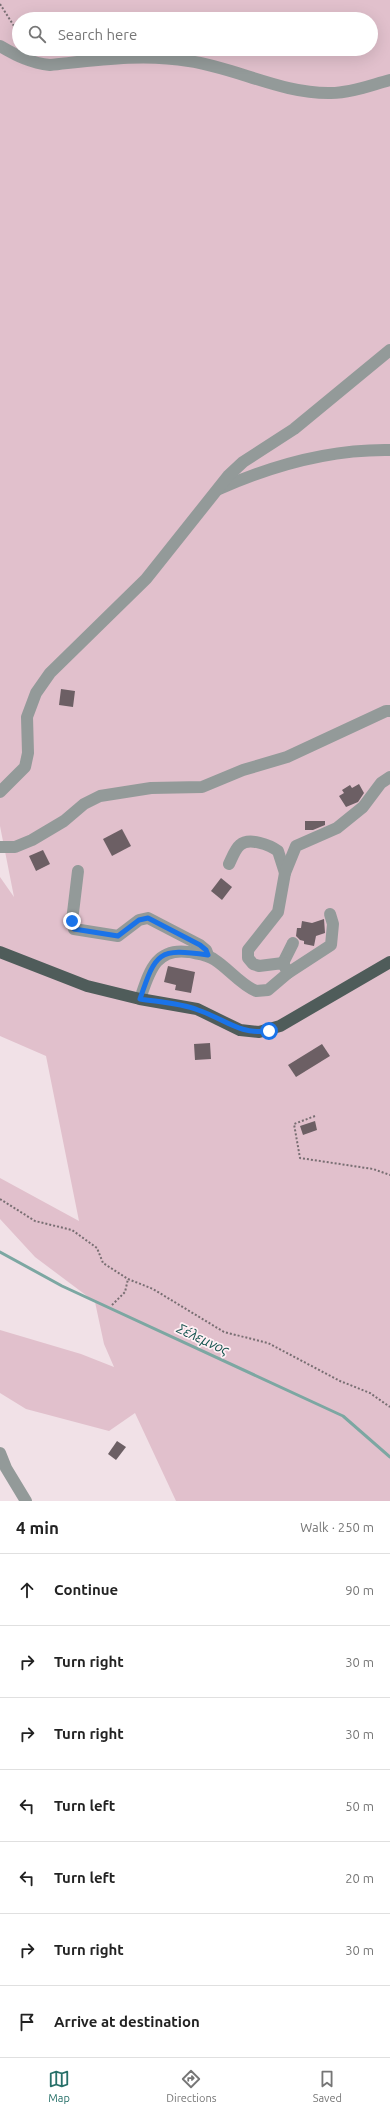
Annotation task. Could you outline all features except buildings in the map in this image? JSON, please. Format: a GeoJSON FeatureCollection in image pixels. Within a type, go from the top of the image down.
{"type":"FeatureCollection","features":[{"type":"Feature","properties":{"kind":"main road"},"geometry":{"type":"LineString","coordinates":[[0,952],[87,986],[140,999],[197,1009],[240,1030],[259,1032],[269,1031],[390,962]]}},
{"type":"Feature","properties":{"kind":"street"},"geometry":{"type":"LineString","coordinates":[[0,46],[12,53]]}},
{"type":"Feature","properties":{"kind":"street"},"geometry":{"type":"LineString","coordinates":[[17,56],[37,64],[50,65],[135,56],[191,61],[285,87],[315,92],[347,92],[390,80]]}},
{"type":"Feature","properties":{"kind":"street"},"geometry":{"type":"LineString","coordinates":[[0,792],[25,768],[28,753],[27,717],[36,693],[50,673],[146,579],[217,489],[243,462],[294,429],[390,350]]}},
{"type":"Feature","properties":{"kind":"street"},"geometry":{"type":"LineString","coordinates":[[217,489],[267,469],[347,451],[390,450]]}},
{"type":"Feature","properties":{"kind":"street"},"geometry":{"type":"LineString","coordinates":[[0,846],[15,847],[28,842],[64,821],[84,804],[100,796],[151,788],[202,787],[243,770],[287,757],[389,710]]}},
{"type":"Feature","properties":{"kind":"street"},"geometry":{"type":"LineString","coordinates":[[286,968],[256,966],[253,964],[248,954],[248,950],[278,912],[285,872],[296,846],[337,828],[363,807],[381,783],[390,777]]}},
{"type":"Feature","properties":{"kind":"street"},"geometry":{"type":"LineString","coordinates":[[228,864],[243,842],[265,844],[278,851],[285,872]]}},
{"type":"Feature","properties":{"kind":"street"},"geometry":{"type":"LineString","coordinates":[[78,871],[72,921],[74,929],[118,936],[139,920],[148,918],[200,945],[206,950],[208,955],[256,991],[268,990],[286,968],[331,945],[333,924],[330,914]]}},
{"type":"Feature","properties":{"kind":"street"},"geometry":{"type":"LineString","coordinates":[[286,968],[293,943]]}},
{"type":"Feature","properties":{"kind":"street"},"geometry":{"type":"LineString","coordinates":[[140,999],[150,970],[158,959],[165,955],[179,951],[208,955]]}},
{"type":"Feature","properties":{"kind":"street"},"geometry":{"type":"LineString","coordinates":[[0,1454],[6,1468],[26,1501]]}},
{"type":"Feature","properties":{"kind":"path"},"geometry":{"type":"LineString","coordinates":[[0,4],[12,23]]}},
{"type":"Feature","properties":{"kind":"path"},"geometry":{"type":"LineString","coordinates":[[315,1116],[294,1124],[300,1158],[373,1169],[390,1175]]}},
{"type":"Feature","properties":{"kind":"path"},"geometry":{"type":"LineString","coordinates":[[0,1198],[35,1221],[72,1230],[97,1248],[104,1263],[128,1279],[153,1289],[224,1332],[268,1343],[340,1381],[370,1393],[390,1407]]}},
{"type":"Feature","properties":{"kind":"path"},"geometry":{"type":"LineString","coordinates":[[112,1305],[126,1292],[128,1279]]}},
{"type":"Feature","properties":{"kind":"shaded area"},"geometry":{"type":"Polygon","coordinates":[[[0,0],[390,0],[390,1501],[176,1501],[135,1413],[109,1431],[26,1409],[0,1393],[0,1330],[81,1354],[114,1367],[104,1344],[95,1302],[35,1257],[0,1219],[0,1178],[79,1221],[46,1056],[0,1036],[0,877],[14,897],[0,826],[0,0]]]}},
{"type":"Feature","properties":{"kind":"waterway","name":"Σέλεμνος"},"geometry":{"type":"LineString","coordinates":[[0,1252],[62,1286],[343,1416],[390,1457]]}},
{"type":"Feature","properties":{"kind":"route"},"geometry":{"type":"LineString","coordinates":[[72,921],[72,926],[74,929],[118,936],[123,934],[139,920],[144,918],[154,919],[204,947],[208,955],[179,951],[172,952],[158,959],[150,970],[140,999],[197,1009],[240,1030],[248,1032],[269,1031]]}}]}
